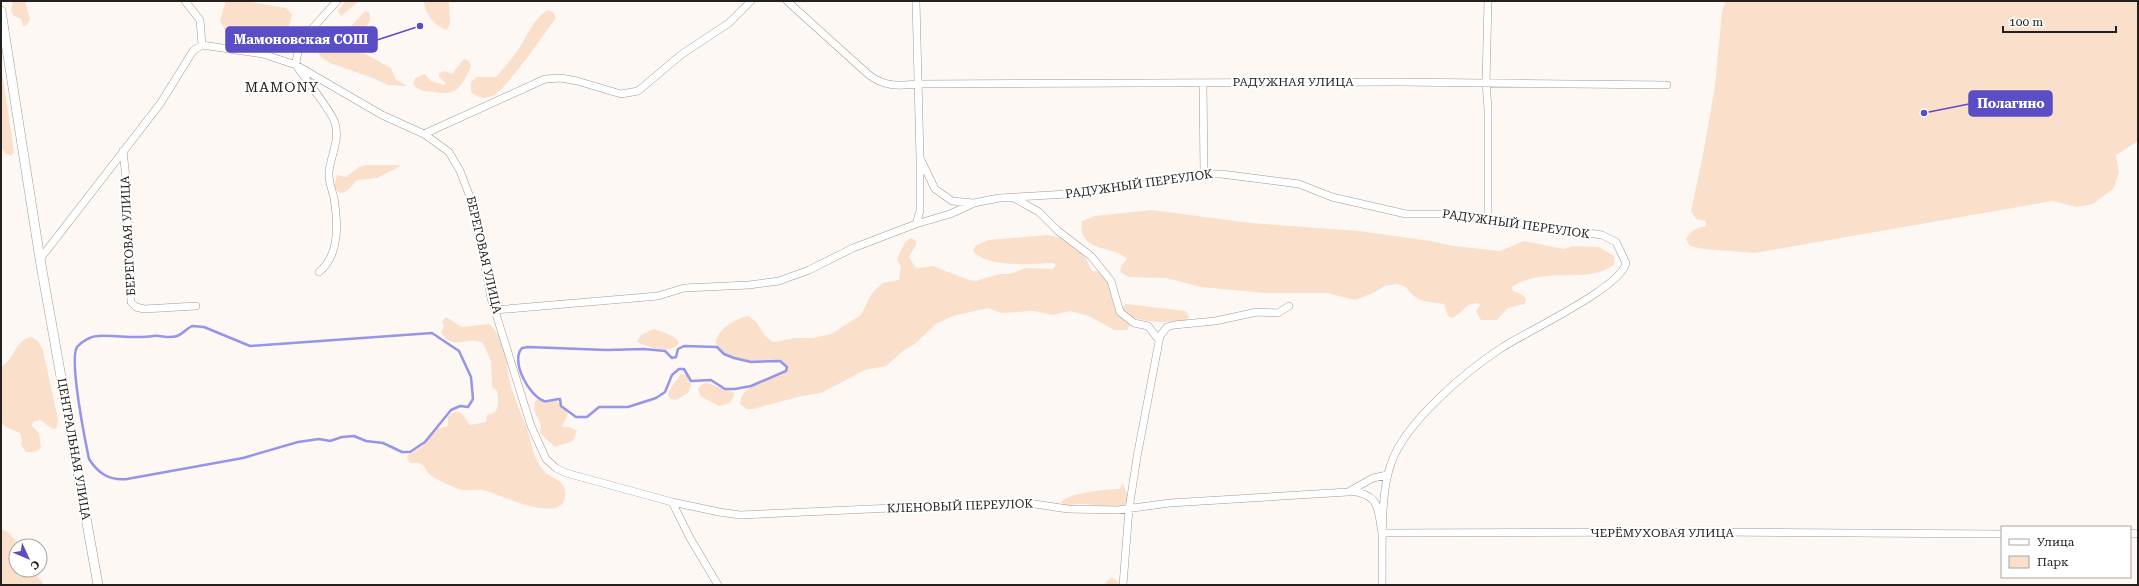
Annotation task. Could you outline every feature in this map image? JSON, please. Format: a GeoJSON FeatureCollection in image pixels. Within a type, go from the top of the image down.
{"type":"FeatureCollection","features":[{"type":"Feature","properties":{"kind":"street"},"geometry":{"type":"LineString","coordinates":[[185,1],[193,9],[200,20],[202,45]]}},
{"type":"Feature","properties":{"kind":"street"},"geometry":{"type":"LineString","coordinates":[[319,272],[331,260],[335,240],[334,204],[329,176],[336,143],[336,128],[332,115],[296,65],[296,54],[302,43],[337,1]]}},
{"type":"Feature","properties":{"kind":"street"},"geometry":{"type":"LineString","coordinates":[[424,134],[545,79],[566,79],[621,94],[638,91],[682,54],[729,23],[750,1]]}},
{"type":"Feature","properties":{"kind":"street","name":"РАДУЖНАЯ УЛИЦА"},"geometry":{"type":"LineString","coordinates":[[787,1],[875,80],[893,86],[918,84],[1203,83],[1486,83],[1667,85]]}},
{"type":"Feature","properties":{"kind":"street","name":"РАДУЖНЫЙ ПЕРЕУЛОК"},"geometry":{"type":"LineString","coordinates":[[916,1],[920,158],[929,179],[939,194],[952,201],[974,203],[1013,197],[1068,194],[1141,185],[1204,174],[1236,175],[1299,184],[1342,200],[1406,214],[1440,214],[1488,218],[1608,236],[1616,242],[1626,263],[1623,271],[1618,277],[1604,288],[1500,348],[1464,376],[1409,433],[1392,460],[1387,475]]}},
{"type":"Feature","properties":{"kind":"street"},"geometry":{"type":"LineString","coordinates":[[1488,1],[1486,83],[1488,108],[1488,218]]}},
{"type":"Feature","properties":{"kind":"street","name":"ЦЕНТРАЛЬНАЯ УЛИЦА"},"geometry":{"type":"LineString","coordinates":[[1,11],[40,258],[51,313],[98,585]]}},
{"type":"Feature","properties":{"kind":"street","name":"БЕРЕГОВАЯ УЛИЦА"},"geometry":{"type":"LineString","coordinates":[[40,258],[164,97],[193,51],[202,45],[263,54],[296,65],[382,115],[424,134],[449,152],[468,190],[478,224],[486,272],[495,310],[537,440],[546,459],[556,468]]}},
{"type":"Feature","properties":{"kind":"street"},"geometry":{"type":"LineString","coordinates":[[1203,83],[1204,174]]}},
{"type":"Feature","properties":{"kind":"street","name":"БЕРЕГОВАЯ УЛИЦА"},"geometry":{"type":"LineString","coordinates":[[123,150],[127,187],[131,302],[136,307],[144,309],[196,306]]}},
{"type":"Feature","properties":{"kind":"street"},"geometry":{"type":"LineString","coordinates":[[916,224],[920,211],[920,158]]}},
{"type":"Feature","properties":{"kind":"street"},"geometry":{"type":"LineString","coordinates":[[1013,197],[1039,212],[1095,260],[1111,281],[1120,312],[1134,323],[1148,326],[1159,340]]}},
{"type":"Feature","properties":{"kind":"street"},"geometry":{"type":"LineString","coordinates":[[495,310],[658,296],[684,288],[749,285],[779,281],[809,270],[853,248],[916,224],[950,214],[974,203]]}},
{"type":"Feature","properties":{"kind":"street"},"geometry":{"type":"LineString","coordinates":[[1123,585],[1129,509],[1159,340],[1165,330],[1174,325],[1215,321],[1257,312],[1278,313],[1289,306]]}},
{"type":"Feature","properties":{"kind":"street","name":"КЛЕНОВЫЙ ПЕРЕУЛОК"},"geometry":{"type":"LineString","coordinates":[[556,468],[585,480],[672,502],[719,512],[740,514],[1021,502],[1068,509],[1129,509],[1170,503],[1350,491],[1373,478],[1387,475]]}},
{"type":"Feature","properties":{"kind":"street"},"geometry":{"type":"LineString","coordinates":[[1382,585],[1382,533],[1387,475]]}},
{"type":"Feature","properties":{"kind":"street"},"geometry":{"type":"LineString","coordinates":[[1350,491],[1367,494],[1375,502],[1382,533]]}},
{"type":"Feature","properties":{"kind":"street"},"geometry":{"type":"LineString","coordinates":[[672,502],[690,538],[718,585]]}},
{"type":"Feature","properties":{"kind":"street","name":"ЧЕРЁМУХОВАЯ УЛИЦА"},"geometry":{"type":"LineString","coordinates":[[1382,533],[1715,532],[2001,534]]}},
{"type":"Feature","properties":{"kind":"green space"},"geometry":{"type":"Polygon","coordinates":[[[13,1],[25,1],[30,19],[27,25],[23,26],[21,19],[14,16],[11,11],[13,1]]]}},
{"type":"Feature","properties":{"kind":"green space"},"geometry":{"type":"Polygon","coordinates":[[[226,1],[245,1],[286,8],[292,14],[287,35],[280,39],[225,31],[220,20],[226,1]]]}},
{"type":"Feature","properties":{"kind":"green space"},"geometry":{"type":"Polygon","coordinates":[[[345,1],[359,1],[341,16],[338,11],[345,1]]]}},
{"type":"Feature","properties":{"kind":"green space"},"geometry":{"type":"Polygon","coordinates":[[[424,1],[449,1],[450,25],[446,30],[434,22],[424,6],[424,1]]]}},
{"type":"Feature","properties":{"kind":"green space"},"geometry":{"type":"Polygon","coordinates":[[[1726,1],[2138,1],[2138,141],[2116,155],[2119,172],[2114,188],[2093,204],[2077,207],[2052,201],[1755,253],[1704,249],[1690,246],[1686,239],[1690,233],[1706,226],[1706,221],[1696,219],[1691,211],[1703,155],[1715,86],[1722,11],[1726,1]]]}},
{"type":"Feature","properties":{"kind":"green space"},"geometry":{"type":"Polygon","coordinates":[[[548,10],[553,12],[556,18],[508,82],[494,95],[485,98],[476,96],[471,92],[471,82],[477,77],[496,77],[517,51],[536,20],[548,10]]]}},
{"type":"Feature","properties":{"kind":"green space"},"geometry":{"type":"Polygon","coordinates":[[[365,11],[370,13],[370,21],[355,42],[360,51],[391,68],[396,80],[408,86],[388,85],[373,78],[330,63],[321,57],[316,50],[314,40],[315,32],[327,26],[341,33],[346,32],[365,11]]]}},
{"type":"Feature","properties":{"kind":"green space"},"geometry":{"type":"Polygon","coordinates":[[[464,59],[469,61],[471,66],[458,89],[448,93],[441,93],[424,91],[417,88],[413,84],[415,78],[425,74],[431,81],[444,85],[446,83],[439,77],[439,73],[445,71],[452,74],[464,59]]]}},
{"type":"Feature","properties":{"kind":"green space"},"geometry":{"type":"Polygon","coordinates":[[[1,66],[14,152],[11,156],[5,153],[1,146],[1,66]]]}},
{"type":"Feature","properties":{"kind":"green space"},"geometry":{"type":"Polygon","coordinates":[[[366,165],[400,165],[399,167],[377,178],[357,180],[350,188],[340,193],[334,187],[337,175],[346,177],[359,167],[366,165]]]}},
{"type":"Feature","properties":{"kind":"green space"},"geometry":{"type":"Polygon","coordinates":[[[1152,210],[1250,223],[1359,231],[1454,246],[1500,251],[1524,241],[1564,249],[1573,246],[1599,247],[1614,256],[1614,265],[1603,271],[1591,274],[1538,277],[1525,281],[1512,287],[1513,291],[1521,294],[1526,299],[1525,304],[1508,308],[1497,320],[1481,320],[1476,311],[1481,304],[1476,303],[1468,305],[1452,318],[1448,316],[1444,304],[1427,302],[1418,299],[1406,287],[1397,284],[1385,286],[1373,293],[1355,300],[1327,293],[1265,293],[1201,287],[1166,278],[1129,277],[1120,272],[1121,266],[1127,259],[1122,255],[1091,244],[1085,239],[1082,231],[1082,221],[1095,216],[1152,210]]]}},
{"type":"Feature","properties":{"kind":"green space"},"geometry":{"type":"Polygon","coordinates":[[[1047,235],[1062,238],[1084,255],[1092,271],[1099,272],[1104,276],[1108,281],[1118,314],[1130,325],[1127,330],[1114,330],[1089,316],[1070,311],[1053,315],[1034,311],[1001,313],[988,308],[953,316],[936,324],[916,343],[903,351],[886,366],[865,370],[821,393],[802,396],[753,409],[747,409],[740,404],[742,397],[750,387],[784,374],[787,367],[777,360],[746,361],[723,353],[717,348],[716,341],[718,335],[731,323],[748,316],[756,322],[769,339],[774,342],[795,338],[813,338],[831,334],[861,315],[872,293],[882,283],[899,280],[901,267],[897,259],[905,242],[911,238],[916,241],[916,245],[909,257],[915,267],[919,268],[933,266],[969,280],[976,281],[999,274],[1010,274],[1026,268],[1053,269],[1056,265],[1053,263],[999,263],[988,260],[973,251],[976,245],[989,240],[1047,235]]]}},
{"type":"Feature","properties":{"kind":"green space"},"geometry":{"type":"Polygon","coordinates":[[[1126,304],[1185,311],[1189,316],[1188,319],[1184,321],[1145,321],[1123,311],[1122,308],[1126,304]]]}},
{"type":"Feature","properties":{"kind":"green space"},"geometry":{"type":"Polygon","coordinates":[[[446,317],[462,327],[489,324],[499,336],[516,401],[537,460],[547,474],[560,482],[564,487],[565,491],[563,502],[556,508],[545,509],[531,506],[483,490],[458,489],[429,474],[423,465],[418,463],[410,463],[407,458],[408,455],[422,447],[436,429],[448,426],[448,417],[455,412],[461,413],[470,425],[486,422],[487,415],[495,411],[498,406],[497,391],[492,387],[491,361],[483,343],[477,341],[456,342],[446,339],[441,333],[444,326],[442,322],[446,317]]]}},
{"type":"Feature","properties":{"kind":"green space"},"geometry":{"type":"Polygon","coordinates":[[[654,329],[672,336],[679,343],[676,347],[671,349],[660,349],[637,342],[641,335],[654,329]]]}},
{"type":"Feature","properties":{"kind":"green space"},"geometry":{"type":"Polygon","coordinates":[[[31,337],[38,341],[43,350],[58,419],[57,428],[53,429],[40,420],[33,422],[32,426],[39,433],[41,447],[35,452],[26,452],[21,445],[22,440],[20,433],[6,427],[1,422],[1,367],[9,360],[21,342],[31,337]]]}},
{"type":"Feature","properties":{"kind":"green space"},"geometry":{"type":"Polygon","coordinates":[[[681,374],[686,375],[691,385],[689,392],[676,400],[670,399],[668,394],[681,374]]]}},
{"type":"Feature","properties":{"kind":"green space"},"geometry":{"type":"Polygon","coordinates":[[[707,383],[735,393],[730,403],[719,406],[700,396],[698,389],[702,384],[707,383]]]}},
{"type":"Feature","properties":{"kind":"green space"},"geometry":{"type":"Polygon","coordinates":[[[537,399],[544,402],[557,401],[568,414],[562,427],[569,427],[577,431],[573,441],[555,447],[540,433],[541,425],[534,410],[537,399]]]}},
{"type":"Feature","properties":{"kind":"green space"},"geometry":{"type":"Polygon","coordinates":[[[1123,484],[1127,494],[1127,504],[1121,506],[1109,507],[1079,504],[1063,506],[1061,502],[1071,496],[1079,494],[1119,489],[1123,484]]]}},
{"type":"Feature","properties":{"kind":"green space"},"geometry":{"type":"Polygon","coordinates":[[[1,529],[9,533],[14,538],[8,538],[8,578],[39,578],[44,585],[1,585],[1,529]]]}},
{"type":"Feature","properties":{"kind":"green space"},"geometry":{"type":"Polygon","coordinates":[[[1111,578],[1115,579],[1120,585],[1105,585],[1111,578]]]}},
{"type":"Feature","properties":{"kind":"waterway"},"geometry":{"type":"LineString","coordinates":[[192,326],[204,327],[250,346],[432,333],[459,351],[471,377],[473,399],[468,407],[460,406],[451,410],[425,442],[410,452],[402,452],[383,443],[366,441],[354,436],[342,437],[330,441],[319,439],[298,442],[243,458],[127,479],[115,479],[100,472],[89,459],[81,419],[75,367],[77,347],[81,343],[95,336],[174,337],[192,326]]}},
{"type":"Feature","properties":{"kind":"waterway"},"geometry":{"type":"LineString","coordinates":[[684,346],[717,347],[724,354],[734,358],[751,362],[780,361],[787,367],[786,371],[751,386],[735,389],[725,389],[711,380],[691,381],[684,369],[679,369],[672,375],[665,392],[656,398],[628,407],[599,407],[587,417],[576,417],[561,406],[560,399],[544,401],[538,398],[523,378],[518,361],[522,348],[528,347],[607,350],[644,349],[665,351],[672,358],[676,357],[678,349],[684,346]]}},
{"type":"Feature","properties":{"kind":"place","name":"Мамоновская СОШ"},"geometry":{"type":"Point","coordinates":[420,26]}},
{"type":"Feature","properties":{"kind":"place","name":"Полагино"},"geometry":{"type":"Point","coordinates":[1924,113]}},
{"type":"Feature","properties":{"kind":"district","name":"MAMONY"},"geometry":{"type":"Point","coordinates":[282,87]}}]}
